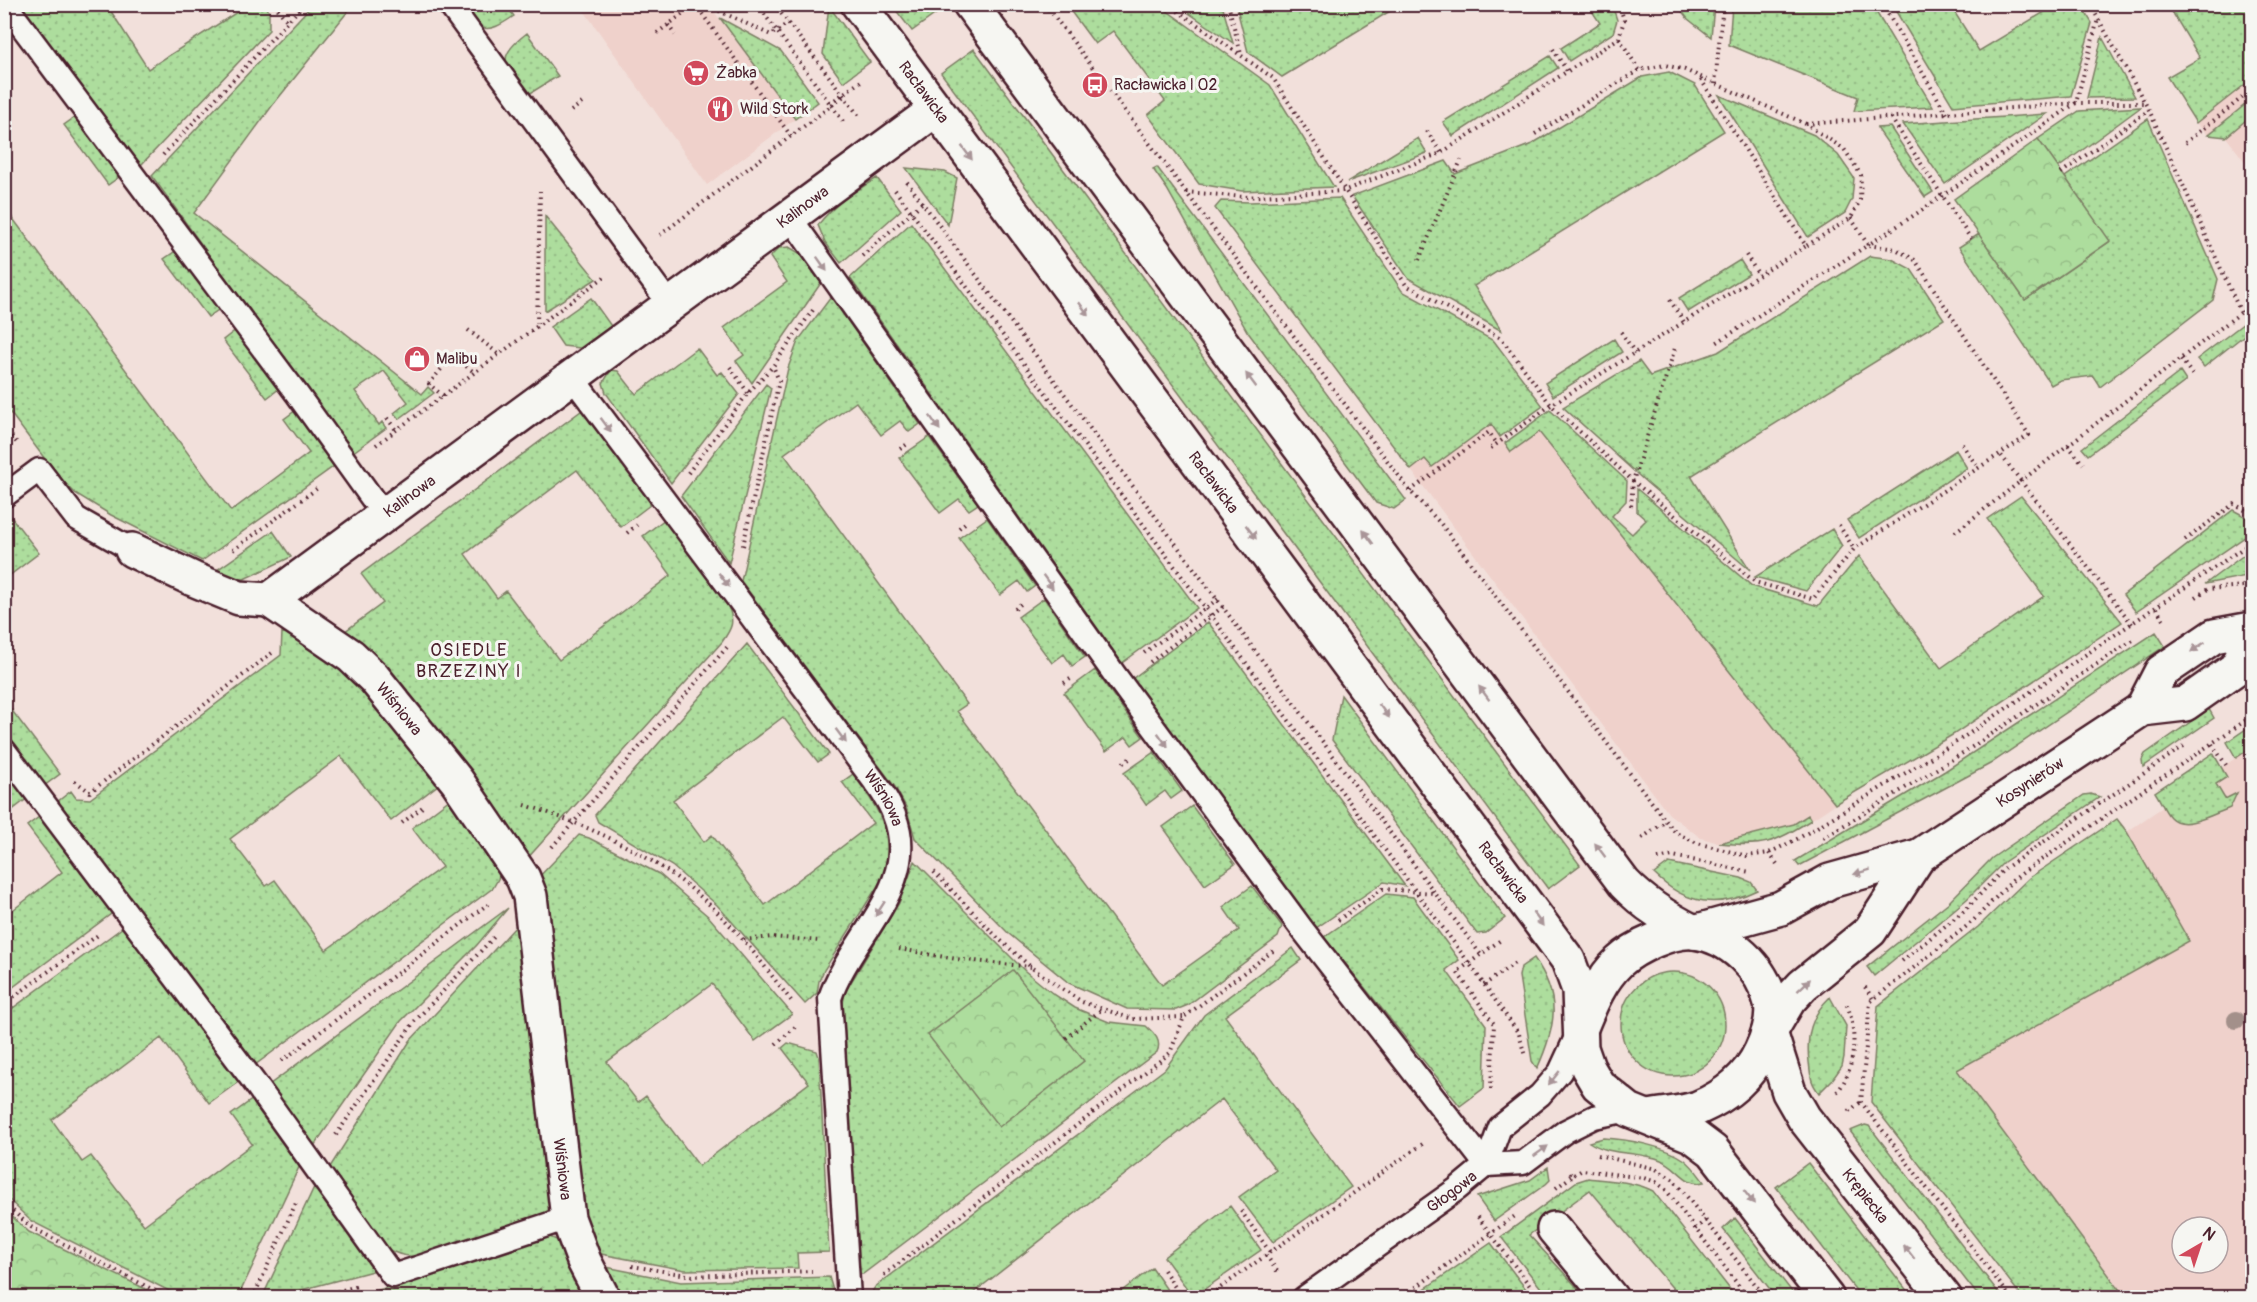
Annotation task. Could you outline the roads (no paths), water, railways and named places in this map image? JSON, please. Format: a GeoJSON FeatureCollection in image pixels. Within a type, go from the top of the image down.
{"type":"FeatureCollection","features":[{"type":"Feature","properties":{"kind":"street","name":"Racławicka"},"geometry":{"type":"LineString","coordinates":[[858,4],[1568,960],[1579,990],[1581,1026]]}},
{"type":"Feature","properties":{"kind":"street"},"geometry":{"type":"LineString","coordinates":[[970,4],[1624,883],[1636,896],[1663,916],[1694,932],[1721,940],[1743,955],[1761,977],[1771,1004],[1770,1032],[1754,1064],[1744,1078],[1733,1089],[1695,1109],[1639,1114]]}},
{"type":"Feature","properties":{"kind":"street","name":"Kalinowa"},"geometry":{"type":"LineString","coordinates":[[269,600],[935,110]]}},
{"type":"Feature","properties":{"kind":"street"},"geometry":{"type":"LineString","coordinates":[[132,550],[239,598],[269,600]]}},
{"type":"Feature","properties":{"kind":"street","name":"Wiśniowa"},"geometry":{"type":"LineString","coordinates":[[269,600],[351,656],[374,678],[457,781],[524,878],[530,896],[568,1218],[584,1261],[603,1298]]}},
{"type":"Feature","properties":{"kind":"street","name":"Kosynierów"},"geometry":{"type":"LineString","coordinates":[[2142,709],[2161,672],[2214,636],[2253,629]]}},
{"type":"Feature","properties":{"kind":"street","name":"Kosynierów"},"geometry":{"type":"LineString","coordinates":[[1694,932],[1780,908],[1830,881],[1919,856],[2142,709],[2185,704],[2235,669],[2253,641]]}},
{"type":"Feature","properties":{"kind":"street","name":"Kosynierów"},"geometry":{"type":"LineString","coordinates":[[1770,1032],[1789,1000],[1870,931],[1919,856]]}},
{"type":"Feature","properties":{"kind":"street"},"geometry":{"type":"LineString","coordinates":[[1694,932],[1669,936],[1637,950],[1620,962],[1608,975],[1593,999],[1581,1026],[1581,1048],[1588,1068],[1598,1084],[1639,1114],[1693,1136],[1713,1151],[1827,1298]]}},
{"type":"Feature","properties":{"kind":"street","name":"Krępiecka"},"geometry":{"type":"LineString","coordinates":[[1770,1032],[1796,1105],[1945,1298]]}},
{"type":"Feature","properties":{"kind":"street"},"geometry":{"type":"LineString","coordinates":[[1554,1229],[1611,1298]]}},
{"type":"Feature","properties":{"kind":"lane"},"geometry":{"type":"LineString","coordinates":[[5,4],[384,515]]}},
{"type":"Feature","properties":{"kind":"lane"},"geometry":{"type":"LineString","coordinates":[[448,4],[670,305]]}},
{"type":"Feature","properties":{"kind":"lane"},"geometry":{"type":"LineString","coordinates":[[789,216],[1122,683],[1302,929],[1486,1165],[1523,1163],[1566,1131],[1594,1117],[1639,1114]]}},
{"type":"Feature","properties":{"kind":"lane","name":"Wiśniowa"},"geometry":{"type":"LineString","coordinates":[[572,377],[886,798],[895,816],[900,838],[900,863],[889,895],[841,969],[830,998],[849,1298]]}},
{"type":"Feature","properties":{"kind":"lane"},"geometry":{"type":"LineString","coordinates":[[4,496],[39,470],[76,518],[132,550]]}},
{"type":"Feature","properties":{"kind":"lane"},"geometry":{"type":"LineString","coordinates":[[4,750],[254,1082],[393,1276],[568,1218]]}},
{"type":"Feature","properties":{"kind":"lane","name":"Głogowa"},"geometry":{"type":"LineString","coordinates":[[1304,1298],[1457,1189],[1486,1165],[1500,1127],[1540,1095],[1560,1072],[1581,1026]]}},
{"type":"Feature","properties":{"kind":"place","name":"Żabka"},"geometry":{"type":"Point","coordinates":[696,73]}},
{"type":"Feature","properties":{"kind":"place","name":"Racławicka I 02"},"geometry":{"type":"Point","coordinates":[1095,85]}},
{"type":"Feature","properties":{"kind":"place","name":"Wild Stork"},"geometry":{"type":"Point","coordinates":[720,109]}},
{"type":"Feature","properties":{"kind":"place","name":"Malibu"},"geometry":{"type":"Point","coordinates":[417,359]}},
{"type":"Feature","properties":{"kind":"district","name":"OSIEDLE BRZEZINY I"},"geometry":{"type":"Point","coordinates":[469,660]}}]}
